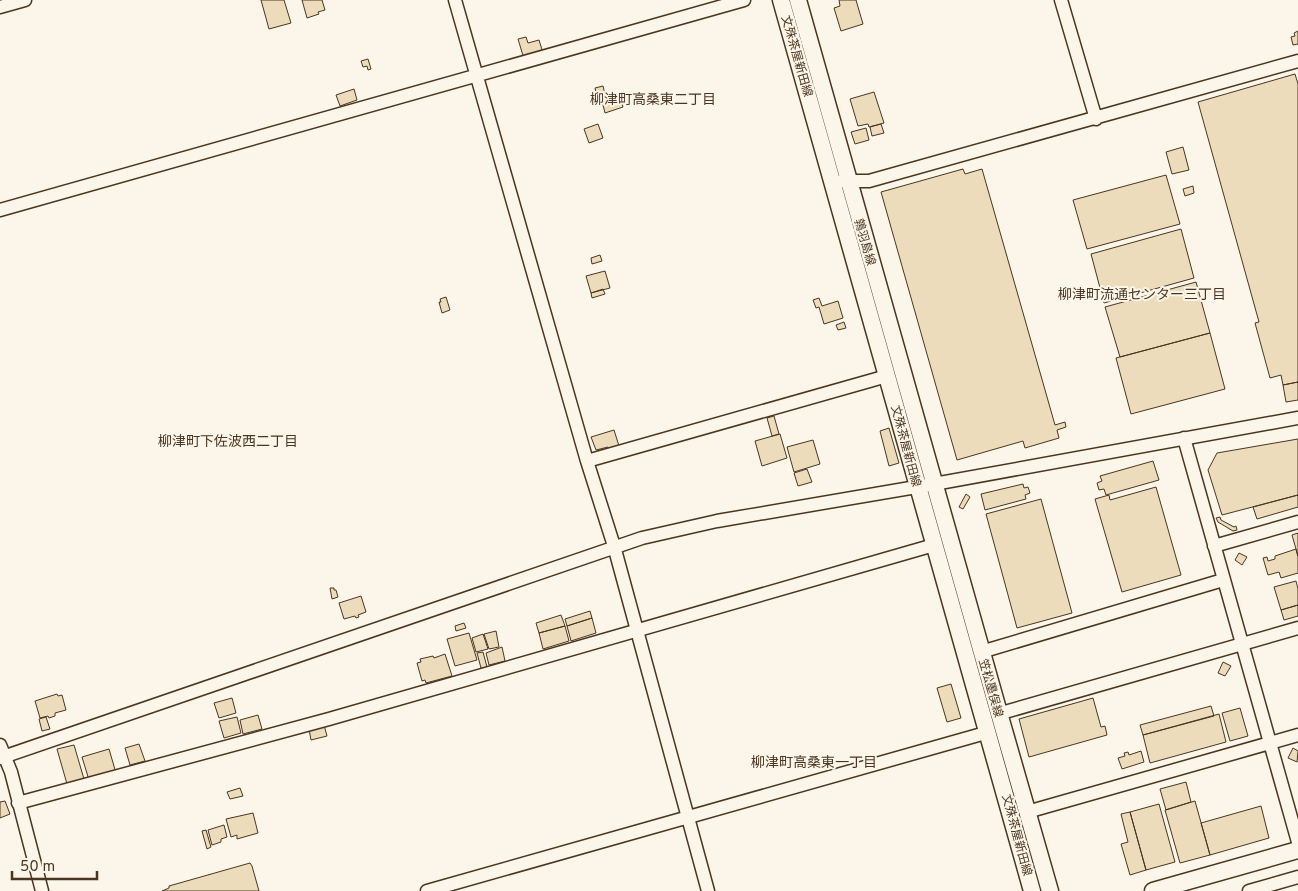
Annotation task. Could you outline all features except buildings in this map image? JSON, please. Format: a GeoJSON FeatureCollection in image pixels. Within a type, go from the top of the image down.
{"type":"FeatureCollection","features":[{"type":"Feature","properties":{"kind":"main road","name":"文殊茶屋新田線"},"geometry":{"type":"LineString","coordinates":[[781,0],[840,181],[886,376],[989,732],[1032,891]]}},
{"type":"Feature","properties":{"kind":"main road","name":"鶉羽島線"},"geometry":{"type":"LineString","coordinates":[[798,0],[840,181],[934,484]]}},
{"type":"Feature","properties":{"kind":"main road","name":"笠松墨俣線"},"geometry":{"type":"LineString","coordinates":[[934,484],[1050,891]]}},
{"type":"Feature","properties":{"kind":"main road"},"geometry":{"type":"LineString","coordinates":[[1153,891],[1298,850]]}},
{"type":"Feature","properties":{"kind":"street"},"geometry":{"type":"LineString","coordinates":[[0,7],[25,0]]}},
{"type":"Feature","properties":{"kind":"street"},"geometry":{"type":"LineString","coordinates":[[455,0],[587,461],[614,546],[708,891]]}},
{"type":"Feature","properties":{"kind":"street"},"geometry":{"type":"LineString","coordinates":[[0,210],[744,0]]}},
{"type":"Feature","properties":{"kind":"street"},"geometry":{"type":"LineString","coordinates":[[1061,0],[1096,119]]}},
{"type":"Feature","properties":{"kind":"street"},"geometry":{"type":"LineString","coordinates":[[840,181],[869,180],[1096,119],[1298,61]]}},
{"type":"Feature","properties":{"kind":"street"},"geometry":{"type":"LineString","coordinates":[[587,461],[886,376]]}},
{"type":"Feature","properties":{"kind":"street"},"geometry":{"type":"LineString","coordinates":[[42,891],[11,772],[2,753],[642,538],[707,523],[1298,418]]}},
{"type":"Feature","properties":{"kind":"street"},"geometry":{"type":"LineString","coordinates":[[1184,438],[1298,842]]}},
{"type":"Feature","properties":{"kind":"street"},"geometry":{"type":"LineString","coordinates":[[1214,546],[1298,522]]}},
{"type":"Feature","properties":{"kind":"street"},"geometry":{"type":"LineString","coordinates":[[18,803],[329,719],[934,545]]}},
{"type":"Feature","properties":{"kind":"street"},"geometry":{"type":"LineString","coordinates":[[981,652],[1223,580]]}},
{"type":"Feature","properties":{"kind":"street"},"geometry":{"type":"LineString","coordinates":[[1005,712],[1298,628]]}},
{"type":"Feature","properties":{"kind":"street"},"geometry":{"type":"LineString","coordinates":[[427,891],[989,732]]}},
{"type":"Feature","properties":{"kind":"street"},"geometry":{"type":"LineString","coordinates":[[1027,812],[1298,734]]}},
{"type":"Feature","properties":{"kind":"street"},"geometry":{"type":"LineString","coordinates":[[1249,891],[1298,877]]}},
{"type":"Feature","properties":{"kind":"district","name":"柳津町高桑東二丁目"},"geometry":{"type":"Point","coordinates":[653,99]}},
{"type":"Feature","properties":{"kind":"district","name":"柳津町流通センター三丁目"},"geometry":{"type":"Point","coordinates":[1142,294]}},
{"type":"Feature","properties":{"kind":"district","name":"柳津町下佐波西二丁目"},"geometry":{"type":"Point","coordinates":[228,441]}},
{"type":"Feature","properties":{"kind":"district","name":"柳津町高桑東一丁目"},"geometry":{"type":"Point","coordinates":[814,762]}}]}
